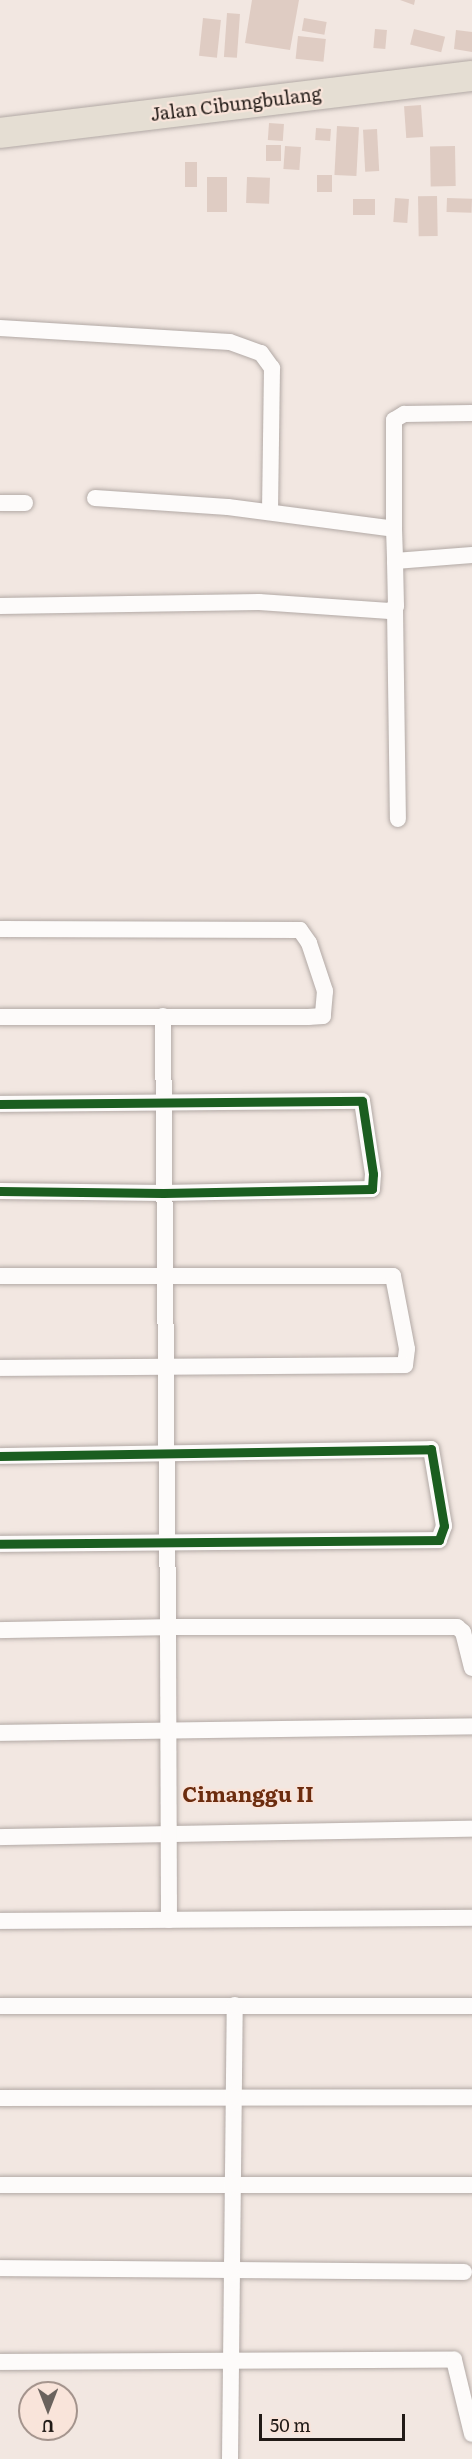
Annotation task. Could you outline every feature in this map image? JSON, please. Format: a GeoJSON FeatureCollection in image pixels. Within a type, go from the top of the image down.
{"type":"FeatureCollection","features":[{"type":"Feature","properties":{"kind":"highway","name":"Jalan Cibungbulang"},"geometry":{"type":"LineString","coordinates":[[0,133],[472,76]]}},
{"type":"Feature","properties":{"kind":"street"},"geometry":{"type":"LineString","coordinates":[[0,328],[230,342],[261,353],[272,369],[270,512]]}},
{"type":"Feature","properties":{"kind":"street"},"geometry":{"type":"LineString","coordinates":[[398,819],[393,420],[404,414],[472,412]]}},
{"type":"Feature","properties":{"kind":"street"},"geometry":{"type":"LineString","coordinates":[[95,498],[270,512],[394,529]]}},
{"type":"Feature","properties":{"kind":"street"},"geometry":{"type":"LineString","coordinates":[[0,502],[25,503]]}},
{"type":"Feature","properties":{"kind":"street"},"geometry":{"type":"LineString","coordinates":[[395,561],[472,555]]}},
{"type":"Feature","properties":{"kind":"street"},"geometry":{"type":"LineString","coordinates":[[0,606],[258,602],[386,612],[395,609]]}},
{"type":"Feature","properties":{"kind":"street"},"geometry":{"type":"LineString","coordinates":[[0,929],[300,930],[309,943],[325,992],[323,1016],[0,1017]]}},
{"type":"Feature","properties":{"kind":"street"},"geometry":{"type":"LineString","coordinates":[[163,1016],[171,1835],[169,1920]]}},
{"type":"Feature","properties":{"kind":"street"},"geometry":{"type":"LineString","coordinates":[[0,1104],[362,1101],[374,1174],[372,1189],[163,1193],[0,1191]]}},
{"type":"Feature","properties":{"kind":"street"},"geometry":{"type":"LineString","coordinates":[[0,1276],[393,1276],[407,1349],[405,1365],[165,1369],[0,1368]]}},
{"type":"Feature","properties":{"kind":"street"},"geometry":{"type":"LineString","coordinates":[[0,1456],[431,1449],[444,1526],[439,1540],[0,1544]]}},
{"type":"Feature","properties":{"kind":"street"},"geometry":{"type":"LineString","coordinates":[[0,1630],[168,1627],[457,1627],[463,1632],[472,1668]]}},
{"type":"Feature","properties":{"kind":"street"},"geometry":{"type":"LineString","coordinates":[[0,1733],[169,1733],[472,1726]]}},
{"type":"Feature","properties":{"kind":"street"},"geometry":{"type":"LineString","coordinates":[[0,1837],[472,1829]]}},
{"type":"Feature","properties":{"kind":"street"},"geometry":{"type":"LineString","coordinates":[[0,1921],[472,1918]]}},
{"type":"Feature","properties":{"kind":"street"},"geometry":{"type":"LineString","coordinates":[[230,2459],[235,2005]]}},
{"type":"Feature","properties":{"kind":"street"},"geometry":{"type":"LineString","coordinates":[[0,2006],[472,2006]]}},
{"type":"Feature","properties":{"kind":"street"},"geometry":{"type":"LineString","coordinates":[[0,2098],[472,2097]]}},
{"type":"Feature","properties":{"kind":"street"},"geometry":{"type":"LineString","coordinates":[[0,2185],[472,2185]]}},
{"type":"Feature","properties":{"kind":"street"},"geometry":{"type":"LineString","coordinates":[[0,2268],[464,2272]]}},
{"type":"Feature","properties":{"kind":"street"},"geometry":{"type":"LineString","coordinates":[[0,2362],[231,2359],[454,2360],[472,2434]]}},
{"type":"Feature","properties":{"kind":"building"},"geometry":{"type":"Polygon","coordinates":[[[252,0],[299,0],[290,50],[245,43],[252,0]]]}},
{"type":"Feature","properties":{"kind":"building"},"geometry":{"type":"Polygon","coordinates":[[[400,0],[415,0],[414,5],[400,0]]]}},
{"type":"Feature","properties":{"kind":"building"},"geometry":{"type":"Polygon","coordinates":[[[227,13],[240,14],[237,58],[224,57],[227,13]]]}},
{"type":"Feature","properties":{"kind":"building"},"geometry":{"type":"Polygon","coordinates":[[[203,18],[221,20],[217,58],[199,56],[203,18]]]}},
{"type":"Feature","properties":{"kind":"building"},"geometry":{"type":"Polygon","coordinates":[[[304,18],[327,22],[324,35],[302,31],[304,18]]]}},
{"type":"Feature","properties":{"kind":"building"},"geometry":{"type":"Polygon","coordinates":[[[375,29],[387,30],[385,49],[373,48],[375,29]]]}},
{"type":"Feature","properties":{"kind":"building"},"geometry":{"type":"Polygon","coordinates":[[[414,29],[445,37],[441,52],[410,45],[414,29]]]}},
{"type":"Feature","properties":{"kind":"building"},"geometry":{"type":"Polygon","coordinates":[[[456,30],[472,32],[472,52],[454,49],[456,30]]]}},
{"type":"Feature","properties":{"kind":"building"},"geometry":{"type":"Polygon","coordinates":[[[298,36],[326,39],[323,62],[296,59],[298,36]]]}},
{"type":"Feature","properties":{"kind":"building"},"geometry":{"type":"Polygon","coordinates":[[[421,105],[423,137],[406,138],[404,106],[421,105]]]}},
{"type":"Feature","properties":{"kind":"building"},"geometry":{"type":"Polygon","coordinates":[[[269,123],[284,124],[283,141],[268,140],[269,123]]]}},
{"type":"Feature","properties":{"kind":"building"},"geometry":{"type":"Polygon","coordinates":[[[337,126],[359,127],[356,176],[334,175],[337,126]]]}},
{"type":"Feature","properties":{"kind":"building"},"geometry":{"type":"Polygon","coordinates":[[[316,128],[331,129],[330,141],[315,140],[316,128]]]}},
{"type":"Feature","properties":{"kind":"building"},"geometry":{"type":"Polygon","coordinates":[[[377,129],[379,171],[365,172],[363,130],[377,129]]]}},
{"type":"Feature","properties":{"kind":"building"},"geometry":{"type":"Polygon","coordinates":[[[266,145],[281,145],[281,161],[266,161],[266,145]]]}},
{"type":"Feature","properties":{"kind":"building"},"geometry":{"type":"Polygon","coordinates":[[[285,146],[301,147],[299,170],[283,169],[285,146]]]}},
{"type":"Feature","properties":{"kind":"building"},"geometry":{"type":"Polygon","coordinates":[[[430,146],[455,146],[456,186],[431,186],[430,146]]]}},
{"type":"Feature","properties":{"kind":"building"},"geometry":{"type":"Polygon","coordinates":[[[185,162],[197,162],[197,187],[185,187],[185,162]]]}},
{"type":"Feature","properties":{"kind":"building"},"geometry":{"type":"Polygon","coordinates":[[[317,175],[332,175],[332,192],[317,192],[317,175]]]}},
{"type":"Feature","properties":{"kind":"building"},"geometry":{"type":"Polygon","coordinates":[[[207,177],[227,177],[227,212],[207,212],[207,177]]]}},
{"type":"Feature","properties":{"kind":"building"},"geometry":{"type":"Polygon","coordinates":[[[247,177],[270,178],[269,204],[246,203],[247,177]]]}},
{"type":"Feature","properties":{"kind":"building"},"geometry":{"type":"Polygon","coordinates":[[[418,196],[437,196],[438,236],[419,236],[418,196]]]}},
{"type":"Feature","properties":{"kind":"building"},"geometry":{"type":"Polygon","coordinates":[[[395,198],[409,199],[407,223],[393,222],[395,198]]]}},
{"type":"Feature","properties":{"kind":"building"},"geometry":{"type":"Polygon","coordinates":[[[447,198],[472,199],[471,213],[447,212],[447,198]]]}},
{"type":"Feature","properties":{"kind":"building"},"geometry":{"type":"Polygon","coordinates":[[[353,199],[375,199],[375,215],[353,215],[353,199]]]}},
{"type":"Feature","properties":{"kind":"cycle path"},"geometry":{"type":"LineString","coordinates":[[0,1104],[362,1101],[373,1174],[372,1189],[163,1193],[0,1191]]}},
{"type":"Feature","properties":{"kind":"cycle path"},"geometry":{"type":"LineString","coordinates":[[0,1456],[431,1449],[444,1526],[439,1540],[0,1544]]}},
{"type":"Feature","properties":{"kind":"district","name":"Cimanggu II"},"geometry":{"type":"Point","coordinates":[248,1793]}}]}
